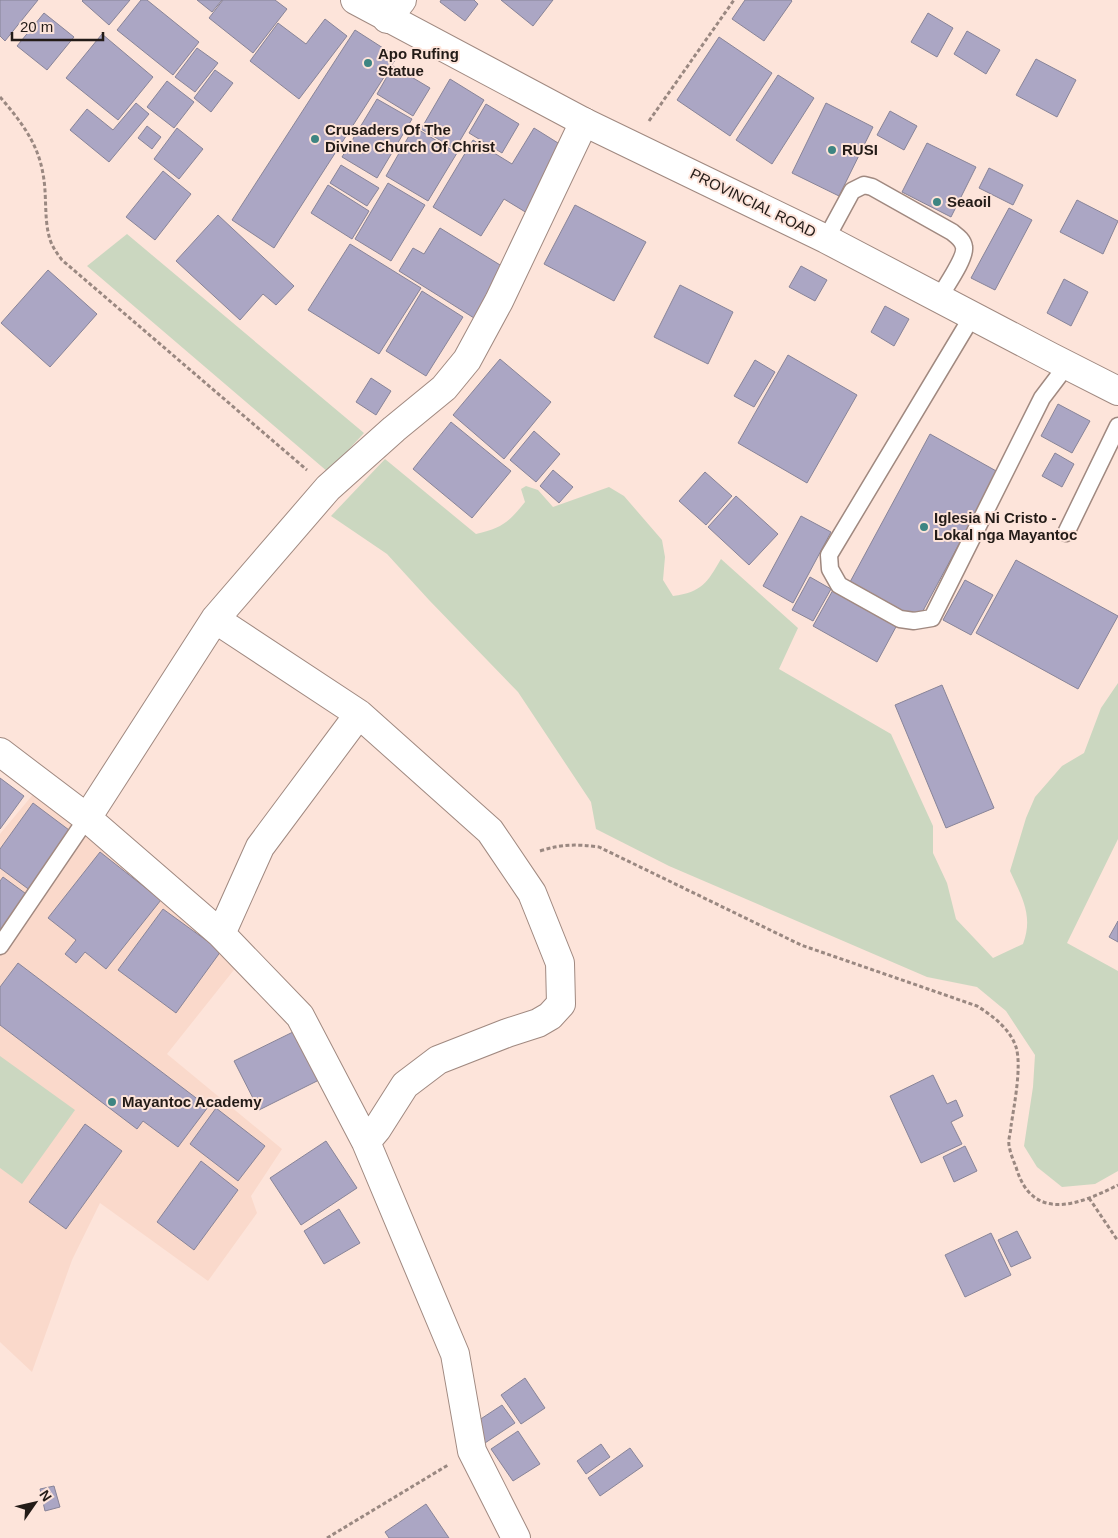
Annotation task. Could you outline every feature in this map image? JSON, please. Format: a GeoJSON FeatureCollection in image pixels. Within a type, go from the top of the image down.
{"type":"FeatureCollection","features":[{"type":"Feature","properties":{"kind":"street","name":"PROVINCIAL ROAD"},"geometry":{"type":"LineString","coordinates":[[354,0],[395,9],[584,122],[826,238],[1118,391]]}},
{"type":"Feature","properties":{"kind":"street"},"geometry":{"type":"LineString","coordinates":[[87,818],[215,619],[328,488],[394,429],[444,388],[467,360],[499,301],[584,122]]}},
{"type":"Feature","properties":{"kind":"street"},"geometry":{"type":"LineString","coordinates":[[215,619],[359,714],[490,831],[532,893],[560,963],[561,1004],[550,1016],[538,1024],[507,1033],[438,1060],[405,1085],[377,1129],[366,1142]]}},
{"type":"Feature","properties":{"kind":"street"},"geometry":{"type":"LineString","coordinates":[[221,934],[260,847],[359,714]]}},
{"type":"Feature","properties":{"kind":"street"},"geometry":{"type":"LineString","coordinates":[[0,752],[87,818],[221,934],[300,1016],[366,1142],[455,1354],[472,1451],[516,1538]]}},
{"type":"Feature","properties":{"kind":"lane"},"geometry":{"type":"LineString","coordinates":[[826,238],[852,191],[864,185],[872,187],[960,238],[964,246],[962,258],[939,298]]}},
{"type":"Feature","properties":{"kind":"lane"},"geometry":{"type":"LineString","coordinates":[[973,315],[829,555],[830,569],[839,585],[900,620],[914,621],[932,618],[1042,398],[1067,365]]}},
{"type":"Feature","properties":{"kind":"lane"},"geometry":{"type":"LineString","coordinates":[[1066,534],[1118,426]]}},
{"type":"Feature","properties":{"kind":"lane"},"geometry":{"type":"LineString","coordinates":[[0,946],[87,818]]}},
{"type":"Feature","properties":{"kind":"path"},"geometry":{"type":"LineString","coordinates":[[632,144],[734,0]]}},
{"type":"Feature","properties":{"kind":"path"},"geometry":{"type":"LineString","coordinates":[[0,98],[17,116],[29,134],[38,153],[43,174],[48,235],[53,248],[62,260],[328,488]]}},
{"type":"Feature","properties":{"kind":"path"},"geometry":{"type":"LineString","coordinates":[[510,860],[560,845],[578,844],[599,847],[801,945],[977,1006],[993,1016],[1007,1031],[1016,1046],[1019,1060],[1009,1145],[1019,1179],[1034,1199],[1051,1206],[1088,1198],[1118,1185]]}},
{"type":"Feature","properties":{"kind":"path"},"geometry":{"type":"LineString","coordinates":[[1088,1198],[1118,1241]]}},
{"type":"Feature","properties":{"kind":"path"},"geometry":{"type":"LineString","coordinates":[[327,1538],[472,1451]]}},
{"type":"Feature","properties":{"kind":"shaded area","name":"Mayantoc Academy"},"geometry":{"type":"Polygon","coordinates":[[[35,792],[241,961],[167,1054],[282,1149],[251,1196],[257,1213],[208,1281],[100,1203],[72,1260],[32,1372],[0,1342],[0,834],[35,792]]]}},
{"type":"Feature","properties":{"kind":"green space"},"geometry":{"type":"Polygon","coordinates":[[[127,234],[364,433],[328,472],[87,266],[127,234]]]}},
{"type":"Feature","properties":{"kind":"green space"},"geometry":{"type":"Polygon","coordinates":[[[385,459],[476,534],[498,527],[509,520],[525,502],[521,489],[526,486],[538,490],[553,507],[609,487],[624,496],[662,540],[665,557],[663,580],[673,596],[691,592],[703,585],[721,559],[798,628],[779,669],[891,734],[933,826],[933,853],[947,883],[956,919],[993,958],[1023,944],[1026,934],[1027,915],[1025,906],[1010,871],[1026,818],[1035,797],[1062,766],[1084,753],[1101,708],[1118,683],[1118,839],[1067,943],[1118,971],[1118,1171],[1095,1184],[1062,1187],[1037,1167],[1024,1146],[1033,1087],[1035,1055],[1006,1011],[977,987],[927,977],[669,866],[596,829],[591,802],[518,692],[387,554],[331,516],[385,459]]]}},
{"type":"Feature","properties":{"kind":"green space"},"geometry":{"type":"Polygon","coordinates":[[[0,1056],[75,1110],[22,1184],[0,1168],[0,1056]]]}},
{"type":"Feature","properties":{"kind":"building"},"geometry":{"type":"Polygon","coordinates":[[[0,0],[38,0],[5,41],[0,36],[0,0]]]}},
{"type":"Feature","properties":{"kind":"building"},"geometry":{"type":"Polygon","coordinates":[[[83,0],[130,0],[109,25],[83,0]]]}},
{"type":"Feature","properties":{"kind":"building"},"geometry":{"type":"Polygon","coordinates":[[[141,0],[147,0],[199,42],[173,75],[117,30],[141,0]]]}},
{"type":"Feature","properties":{"kind":"building"},"geometry":{"type":"Polygon","coordinates":[[[197,0],[222,0],[212,12],[197,0]]]}},
{"type":"Feature","properties":{"kind":"building"},"geometry":{"type":"Polygon","coordinates":[[[223,0],[275,0],[287,9],[253,53],[209,18],[223,0]]]}},
{"type":"Feature","properties":{"kind":"building"},"geometry":{"type":"Polygon","coordinates":[[[441,0],[474,0],[478,4],[465,21],[440,2],[441,0]]]}},
{"type":"Feature","properties":{"kind":"building"},"geometry":{"type":"Polygon","coordinates":[[[501,0],[553,0],[533,26],[501,0]]]}},
{"type":"Feature","properties":{"kind":"building"},"geometry":{"type":"Polygon","coordinates":[[[745,0],[792,1],[764,41],[732,19],[745,0]]]}},
{"type":"Feature","properties":{"kind":"building"},"geometry":{"type":"Polygon","coordinates":[[[44,13],[74,37],[47,70],[17,46],[44,13]]]}},
{"type":"Feature","properties":{"kind":"building"},"geometry":{"type":"Polygon","coordinates":[[[928,13],[953,28],[937,57],[911,42],[928,13]]]}},
{"type":"Feature","properties":{"kind":"building"},"geometry":{"type":"Polygon","coordinates":[[[325,19],[347,36],[299,99],[250,61],[278,23],[306,44],[325,19]]]}},
{"type":"Feature","properties":{"kind":"building","name":"Crusaders Of The Divine Church Of Christ"},"geometry":{"type":"Polygon","coordinates":[[[355,30],[397,57],[274,248],[232,220],[355,30]]]}},
{"type":"Feature","properties":{"kind":"building"},"geometry":{"type":"Polygon","coordinates":[[[967,31],[1000,50],[986,74],[954,54],[967,31]]]}},
{"type":"Feature","properties":{"kind":"building"},"geometry":{"type":"Polygon","coordinates":[[[102,34],[153,77],[118,120],[66,78],[102,34]]]}},
{"type":"Feature","properties":{"kind":"building"},"geometry":{"type":"Polygon","coordinates":[[[719,37],[772,73],[730,136],[677,100],[719,37]]]}},
{"type":"Feature","properties":{"kind":"building"},"geometry":{"type":"Polygon","coordinates":[[[197,48],[218,63],[195,92],[175,77],[197,48]]]}},
{"type":"Feature","properties":{"kind":"building"},"geometry":{"type":"Polygon","coordinates":[[[1036,59],[1076,80],[1057,117],[1016,95],[1036,59]]]}},
{"type":"Feature","properties":{"kind":"building"},"geometry":{"type":"Polygon","coordinates":[[[393,66],[430,88],[413,116],[377,94],[393,66]]]}},
{"type":"Feature","properties":{"kind":"building"},"geometry":{"type":"Polygon","coordinates":[[[215,70],[233,83],[211,112],[194,98],[215,70]]]}},
{"type":"Feature","properties":{"kind":"building"},"geometry":{"type":"Polygon","coordinates":[[[778,75],[814,98],[772,164],[736,140],[778,75]]]}},
{"type":"Feature","properties":{"kind":"building"},"geometry":{"type":"Polygon","coordinates":[[[450,79],[484,100],[455,149],[421,129],[450,79]]]}},
{"type":"Feature","properties":{"kind":"building"},"geometry":{"type":"Polygon","coordinates":[[[167,81],[194,102],[174,128],[147,107],[167,81]]]}},
{"type":"Feature","properties":{"kind":"building"},"geometry":{"type":"Polygon","coordinates":[[[377,99],[412,119],[377,178],[342,157],[377,99]]]}},
{"type":"Feature","properties":{"kind":"building"},"geometry":{"type":"Polygon","coordinates":[[[136,103],[149,114],[109,162],[70,130],[87,109],[113,130],[136,103]]]}},
{"type":"Feature","properties":{"kind":"building","name":"RUSI"},"geometry":{"type":"Polygon","coordinates":[[[826,103],[873,127],[839,196],[792,173],[826,103]]]}},
{"type":"Feature","properties":{"kind":"building"},"geometry":{"type":"Polygon","coordinates":[[[486,104],[519,124],[502,153],[469,133],[486,104]]]}},
{"type":"Feature","properties":{"kind":"building"},"geometry":{"type":"Polygon","coordinates":[[[890,111],[917,126],[904,150],[877,135],[890,111]]]}},
{"type":"Feature","properties":{"kind":"building"},"geometry":{"type":"Polygon","coordinates":[[[147,126],[161,137],[152,149],[138,138],[147,126]]]}},
{"type":"Feature","properties":{"kind":"building"},"geometry":{"type":"Polygon","coordinates":[[[414,127],[457,153],[428,201],[386,176],[414,127]]]}},
{"type":"Feature","properties":{"kind":"building"},"geometry":{"type":"Polygon","coordinates":[[[177,128],[203,149],[179,179],[154,159],[177,128]]]}},
{"type":"Feature","properties":{"kind":"building"},"geometry":{"type":"Polygon","coordinates":[[[534,128],[566,148],[527,213],[504,199],[481,236],[433,207],[473,140],[512,164],[534,128]]]}},
{"type":"Feature","properties":{"kind":"building"},"geometry":{"type":"Polygon","coordinates":[[[927,143],[976,167],[951,217],[902,192],[927,143]]]}},
{"type":"Feature","properties":{"kind":"building"},"geometry":{"type":"Polygon","coordinates":[[[341,165],[379,188],[367,206],[330,183],[341,165]]]}},
{"type":"Feature","properties":{"kind":"building"},"geometry":{"type":"Polygon","coordinates":[[[989,168],[1023,185],[1013,205],[979,188],[989,168]]]}},
{"type":"Feature","properties":{"kind":"building"},"geometry":{"type":"Polygon","coordinates":[[[163,171],[191,194],[155,240],[126,217],[163,171]]]}},
{"type":"Feature","properties":{"kind":"building"},"geometry":{"type":"Polygon","coordinates":[[[388,183],[425,205],[391,261],[355,239],[388,183]]]}},
{"type":"Feature","properties":{"kind":"building"},"geometry":{"type":"Polygon","coordinates":[[[328,185],[369,211],[352,239],[311,213],[328,185]]]}},
{"type":"Feature","properties":{"kind":"building"},"geometry":{"type":"Polygon","coordinates":[[[1077,200],[1118,221],[1103,254],[1060,232],[1077,200]]]}},
{"type":"Feature","properties":{"kind":"building"},"geometry":{"type":"Polygon","coordinates":[[[575,205],[646,242],[614,301],[544,264],[575,205]]]}},
{"type":"Feature","properties":{"kind":"building"},"geometry":{"type":"Polygon","coordinates":[[[1009,208],[1032,220],[995,290],[971,278],[1009,208]]]}},
{"type":"Feature","properties":{"kind":"building"},"geometry":{"type":"Polygon","coordinates":[[[218,215],[294,286],[276,305],[263,294],[240,320],[176,261],[218,215]]]}},
{"type":"Feature","properties":{"kind":"building"},"geometry":{"type":"Polygon","coordinates":[[[440,228],[505,268],[474,318],[399,271],[413,248],[424,254],[440,228]]]}},
{"type":"Feature","properties":{"kind":"building"},"geometry":{"type":"Polygon","coordinates":[[[350,244],[421,288],[379,354],[308,310],[350,244]]]}},
{"type":"Feature","properties":{"kind":"building"},"geometry":{"type":"Polygon","coordinates":[[[801,266],[827,280],[815,301],[789,287],[801,266]]]}},
{"type":"Feature","properties":{"kind":"building"},"geometry":{"type":"Polygon","coordinates":[[[48,270],[97,314],[50,367],[1,323],[48,270]]]}},
{"type":"Feature","properties":{"kind":"building"},"geometry":{"type":"Polygon","coordinates":[[[1064,279],[1088,292],[1071,326],[1047,313],[1064,279]]]}},
{"type":"Feature","properties":{"kind":"building"},"geometry":{"type":"Polygon","coordinates":[[[680,285],[733,312],[708,364],[654,337],[680,285]]]}},
{"type":"Feature","properties":{"kind":"building"},"geometry":{"type":"Polygon","coordinates":[[[422,291],[463,317],[426,376],[386,351],[422,291]]]}},
{"type":"Feature","properties":{"kind":"building"},"geometry":{"type":"Polygon","coordinates":[[[885,306],[909,319],[894,346],[871,332],[885,306]]]}},
{"type":"Feature","properties":{"kind":"building"},"geometry":{"type":"Polygon","coordinates":[[[788,355],[857,395],[807,483],[738,443],[788,355]]]}},
{"type":"Feature","properties":{"kind":"building"},"geometry":{"type":"Polygon","coordinates":[[[500,359],[551,402],[504,459],[453,415],[500,359]]]}},
{"type":"Feature","properties":{"kind":"building"},"geometry":{"type":"Polygon","coordinates":[[[755,360],[775,372],[754,407],[734,396],[755,360]]]}},
{"type":"Feature","properties":{"kind":"building"},"geometry":{"type":"Polygon","coordinates":[[[371,378],[391,391],[376,415],[356,402],[371,378]]]}},
{"type":"Feature","properties":{"kind":"building"},"geometry":{"type":"Polygon","coordinates":[[[1058,404],[1090,421],[1072,453],[1041,436],[1058,404]]]}},
{"type":"Feature","properties":{"kind":"building"},"geometry":{"type":"Polygon","coordinates":[[[451,422],[511,471],[472,518],[413,469],[451,422]]]}},
{"type":"Feature","properties":{"kind":"building"},"geometry":{"type":"Polygon","coordinates":[[[534,431],[560,454],[536,482],[510,460],[534,431]]]}},
{"type":"Feature","properties":{"kind":"building","name":"Iglesia Ni Cristo - Lokal nga Mayantoc"},"geometry":{"type":"Polygon","coordinates":[[[930,434],[998,472],[918,620],[850,582],[930,434]]]}},
{"type":"Feature","properties":{"kind":"building"},"geometry":{"type":"Polygon","coordinates":[[[1055,453],[1074,464],[1062,487],[1042,476],[1055,453]]]}},
{"type":"Feature","properties":{"kind":"building"},"geometry":{"type":"Polygon","coordinates":[[[553,470],[573,487],[559,503],[540,486],[553,470]]]}},
{"type":"Feature","properties":{"kind":"building"},"geometry":{"type":"Polygon","coordinates":[[[705,472],[732,496],[706,525],[679,501],[705,472]]]}},
{"type":"Feature","properties":{"kind":"building"},"geometry":{"type":"Polygon","coordinates":[[[736,496],[778,534],[749,565],[708,527],[736,496]]]}},
{"type":"Feature","properties":{"kind":"building"},"geometry":{"type":"Polygon","coordinates":[[[801,516],[831,532],[793,603],[763,586],[801,516]]]}},
{"type":"Feature","properties":{"kind":"building"},"geometry":{"type":"Polygon","coordinates":[[[1016,560],[1118,616],[1078,689],[976,633],[1016,560]]]}},
{"type":"Feature","properties":{"kind":"building"},"geometry":{"type":"Polygon","coordinates":[[[810,577],[831,589],[813,621],[792,610],[810,577]]]}},
{"type":"Feature","properties":{"kind":"building"},"geometry":{"type":"Polygon","coordinates":[[[965,580],[993,595],[971,635],[943,620],[965,580]]]}},
{"type":"Feature","properties":{"kind":"building"},"geometry":{"type":"Polygon","coordinates":[[[833,590],[897,625],[877,662],[813,626],[833,590]]]}},
{"type":"Feature","properties":{"kind":"building"},"geometry":{"type":"Polygon","coordinates":[[[942,685],[994,808],[946,828],[895,705],[942,685]]]}},
{"type":"Feature","properties":{"kind":"building"},"geometry":{"type":"Polygon","coordinates":[[[0,778],[24,796],[0,829],[0,778]]]}},
{"type":"Feature","properties":{"kind":"building"},"geometry":{"type":"Polygon","coordinates":[[[33,803],[73,833],[31,891],[0,868],[0,849],[33,803]]]}},
{"type":"Feature","properties":{"kind":"building"},"geometry":{"type":"Polygon","coordinates":[[[100,852],[161,900],[106,969],[85,952],[76,963],[65,954],[76,940],[48,918],[100,852]]]}},
{"type":"Feature","properties":{"kind":"building"},"geometry":{"type":"Polygon","coordinates":[[[3,877],[29,896],[0,934],[0,881],[3,877]]]}},
{"type":"Feature","properties":{"kind":"building"},"geometry":{"type":"Polygon","coordinates":[[[163,909],[221,951],[176,1013],[118,970],[163,909]]]}},
{"type":"Feature","properties":{"kind":"building"},"geometry":{"type":"Polygon","coordinates":[[[1118,921],[1118,942],[1109,937],[1118,921]]]}},
{"type":"Feature","properties":{"kind":"building"},"geometry":{"type":"Polygon","coordinates":[[[18,963],[208,1107],[178,1147],[143,1121],[137,1129],[0,1025],[0,987],[18,963]]]}},
{"type":"Feature","properties":{"kind":"building"},"geometry":{"type":"Polygon","coordinates":[[[295,1031],[319,1080],[259,1110],[234,1061],[295,1031]]]}},
{"type":"Feature","properties":{"kind":"building"},"geometry":{"type":"Polygon","coordinates":[[[933,1075],[947,1104],[956,1100],[963,1116],[951,1122],[962,1144],[921,1163],[890,1096],[933,1075]]]}},
{"type":"Feature","properties":{"kind":"building"},"geometry":{"type":"Polygon","coordinates":[[[216,1108],[265,1146],[238,1181],[190,1144],[216,1108]]]}},
{"type":"Feature","properties":{"kind":"building"},"geometry":{"type":"Polygon","coordinates":[[[85,1124],[122,1151],[66,1229],[29,1202],[85,1124]]]}},
{"type":"Feature","properties":{"kind":"building"},"geometry":{"type":"Polygon","coordinates":[[[326,1141],[357,1188],[301,1225],[270,1178],[326,1141]]]}},
{"type":"Feature","properties":{"kind":"building"},"geometry":{"type":"Polygon","coordinates":[[[965,1146],[977,1171],[954,1182],[943,1157],[965,1146]]]}},
{"type":"Feature","properties":{"kind":"building"},"geometry":{"type":"Polygon","coordinates":[[[201,1161],[238,1190],[194,1250],[157,1222],[201,1161]]]}},
{"type":"Feature","properties":{"kind":"building"},"geometry":{"type":"Polygon","coordinates":[[[339,1209],[360,1243],[324,1264],[304,1231],[339,1209]]]}},
{"type":"Feature","properties":{"kind":"building"},"geometry":{"type":"Polygon","coordinates":[[[1017,1231],[1031,1258],[1011,1267],[998,1240],[1017,1231]]]}},
{"type":"Feature","properties":{"kind":"building"},"geometry":{"type":"Polygon","coordinates":[[[991,1233],[1011,1275],[965,1297],[945,1255],[991,1233]]]}},
{"type":"Feature","properties":{"kind":"building"},"geometry":{"type":"Polygon","coordinates":[[[525,1378],[545,1408],[521,1424],[501,1395],[525,1378]]]}},
{"type":"Feature","properties":{"kind":"building"},"geometry":{"type":"Polygon","coordinates":[[[502,1405],[515,1423],[485,1443],[473,1424],[502,1405]]]}},
{"type":"Feature","properties":{"kind":"building"},"geometry":{"type":"Polygon","coordinates":[[[518,1431],[540,1464],[513,1481],[491,1449],[518,1431]]]}},
{"type":"Feature","properties":{"kind":"building"},"geometry":{"type":"Polygon","coordinates":[[[601,1444],[610,1457],[586,1474],[577,1461],[601,1444]]]}},
{"type":"Feature","properties":{"kind":"building"},"geometry":{"type":"Polygon","coordinates":[[[630,1448],[643,1466],[600,1496],[588,1478],[630,1448]]]}},
{"type":"Feature","properties":{"kind":"building"},"geometry":{"type":"Polygon","coordinates":[[[54,1486],[60,1507],[45,1511],[40,1489],[54,1486]]]}},
{"type":"Feature","properties":{"kind":"building"},"geometry":{"type":"Polygon","coordinates":[[[426,1504],[449,1538],[389,1538],[385,1532],[426,1504]]]}},
{"type":"Feature","properties":{"kind":"place","name":"Apo Rufing Statue"},"geometry":{"type":"Point","coordinates":[368,63]}},
{"type":"Feature","properties":{"kind":"place","name":"Crusaders Of The Divine Church Of Christ"},"geometry":{"type":"Point","coordinates":[315,139]}},
{"type":"Feature","properties":{"kind":"place","name":"RUSI"},"geometry":{"type":"Point","coordinates":[832,150]}},
{"type":"Feature","properties":{"kind":"place","name":"Seaoil"},"geometry":{"type":"Point","coordinates":[937,202]}},
{"type":"Feature","properties":{"kind":"place","name":"Iglesia Ni Cristo - Lokal nga Mayantoc"},"geometry":{"type":"Point","coordinates":[924,527]}},
{"type":"Feature","properties":{"kind":"place","name":"Mayantoc Academy"},"geometry":{"type":"Point","coordinates":[112,1102]}}]}
